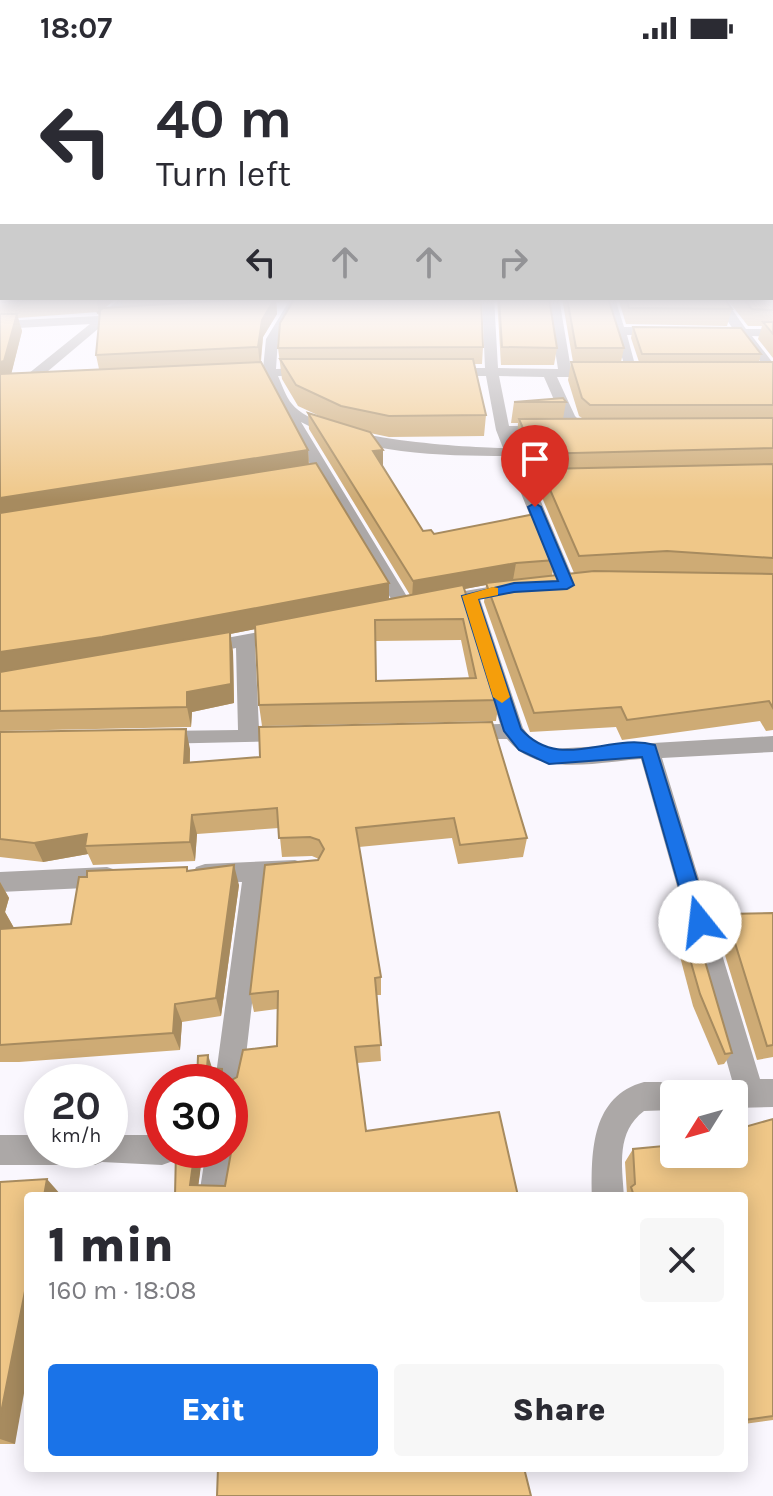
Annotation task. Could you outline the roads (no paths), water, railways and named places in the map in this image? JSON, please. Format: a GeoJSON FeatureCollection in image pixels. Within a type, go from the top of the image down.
{"type":"FeatureCollection","features":[{"type":"Feature","properties":{"kind":"street"},"geometry":{"type":"LineString","coordinates":[[43,365],[17,385],[54,383]]}},
{"type":"Feature","properties":{"kind":"street"},"geometry":{"type":"LineString","coordinates":[[270,365],[269,372],[290,410],[316,476],[398,609],[534,587],[589,584]]}},
{"type":"Feature","properties":{"kind":"street"},"geometry":{"type":"LineString","coordinates":[[492,365],[503,430],[567,585]]}},
{"type":"Feature","properties":{"kind":"street"},"geometry":{"type":"LineString","coordinates":[[564,365],[565,373]]}},
{"type":"Feature","properties":{"kind":"street"},"geometry":{"type":"LineString","coordinates":[[630,365],[633,373]]}},
{"type":"Feature","properties":{"kind":"street"},"geometry":{"type":"LineString","coordinates":[[223,374],[333,372]]}},
{"type":"Feature","properties":{"kind":"street"},"geometry":{"type":"LineString","coordinates":[[428,372],[565,373]]}},
{"type":"Feature","properties":{"kind":"street"},"geometry":{"type":"LineString","coordinates":[[757,372],[773,372]]}},
{"type":"Feature","properties":{"kind":"street"},"geometry":{"type":"LineString","coordinates":[[582,430],[569,418],[549,373],[648,373]]}},
{"type":"Feature","properties":{"kind":"street"},"geometry":{"type":"LineString","coordinates":[[290,410],[327,427],[408,445],[465,453],[512,452]]}},
{"type":"Feature","properties":{"kind":"street"},"geometry":{"type":"LineString","coordinates":[[503,430],[598,430]]}},
{"type":"Feature","properties":{"kind":"street"},"geometry":{"type":"LineString","coordinates":[[524,481],[585,480]]}},
{"type":"Feature","properties":{"kind":"street"},"geometry":{"type":"LineString","coordinates":[[470,596],[513,731],[525,746],[549,757],[773,744]]}},
{"type":"Feature","properties":{"kind":"street"},"geometry":{"type":"LineString","coordinates":[[185,652],[307,628]]}},
{"type":"Feature","properties":{"kind":"street"},"geometry":{"type":"LineString","coordinates":[[245,641],[249,737]]}},
{"type":"Feature","properties":{"kind":"street"},"geometry":{"type":"LineString","coordinates":[[451,733],[513,731]]}},
{"type":"Feature","properties":{"kind":"street"},"geometry":{"type":"LineString","coordinates":[[136,739],[311,735]]}},
{"type":"Feature","properties":{"kind":"street"},"geometry":{"type":"LineString","coordinates":[[649,750],[751,1093]]}},
{"type":"Feature","properties":{"kind":"street"},"geometry":{"type":"LineString","coordinates":[[175,875],[311,869]]}},
{"type":"Feature","properties":{"kind":"street"},"geometry":{"type":"LineString","coordinates":[[231,1064],[255,872]]}},
{"type":"Feature","properties":{"kind":"street"},"geometry":{"type":"LineString","coordinates":[[0,882],[128,877]]}},
{"type":"Feature","properties":{"kind":"street"},"geometry":{"type":"LineString","coordinates":[[608,1192],[607,1144],[616,1116],[638,1097],[660,1096]]}},
{"type":"Feature","properties":{"kind":"street"},"geometry":{"type":"LineString","coordinates":[[0,1150],[24,1150]]}},
{"type":"Feature","properties":{"kind":"street"},"geometry":{"type":"LineString","coordinates":[[216,1192],[219,1168]]}}]}
